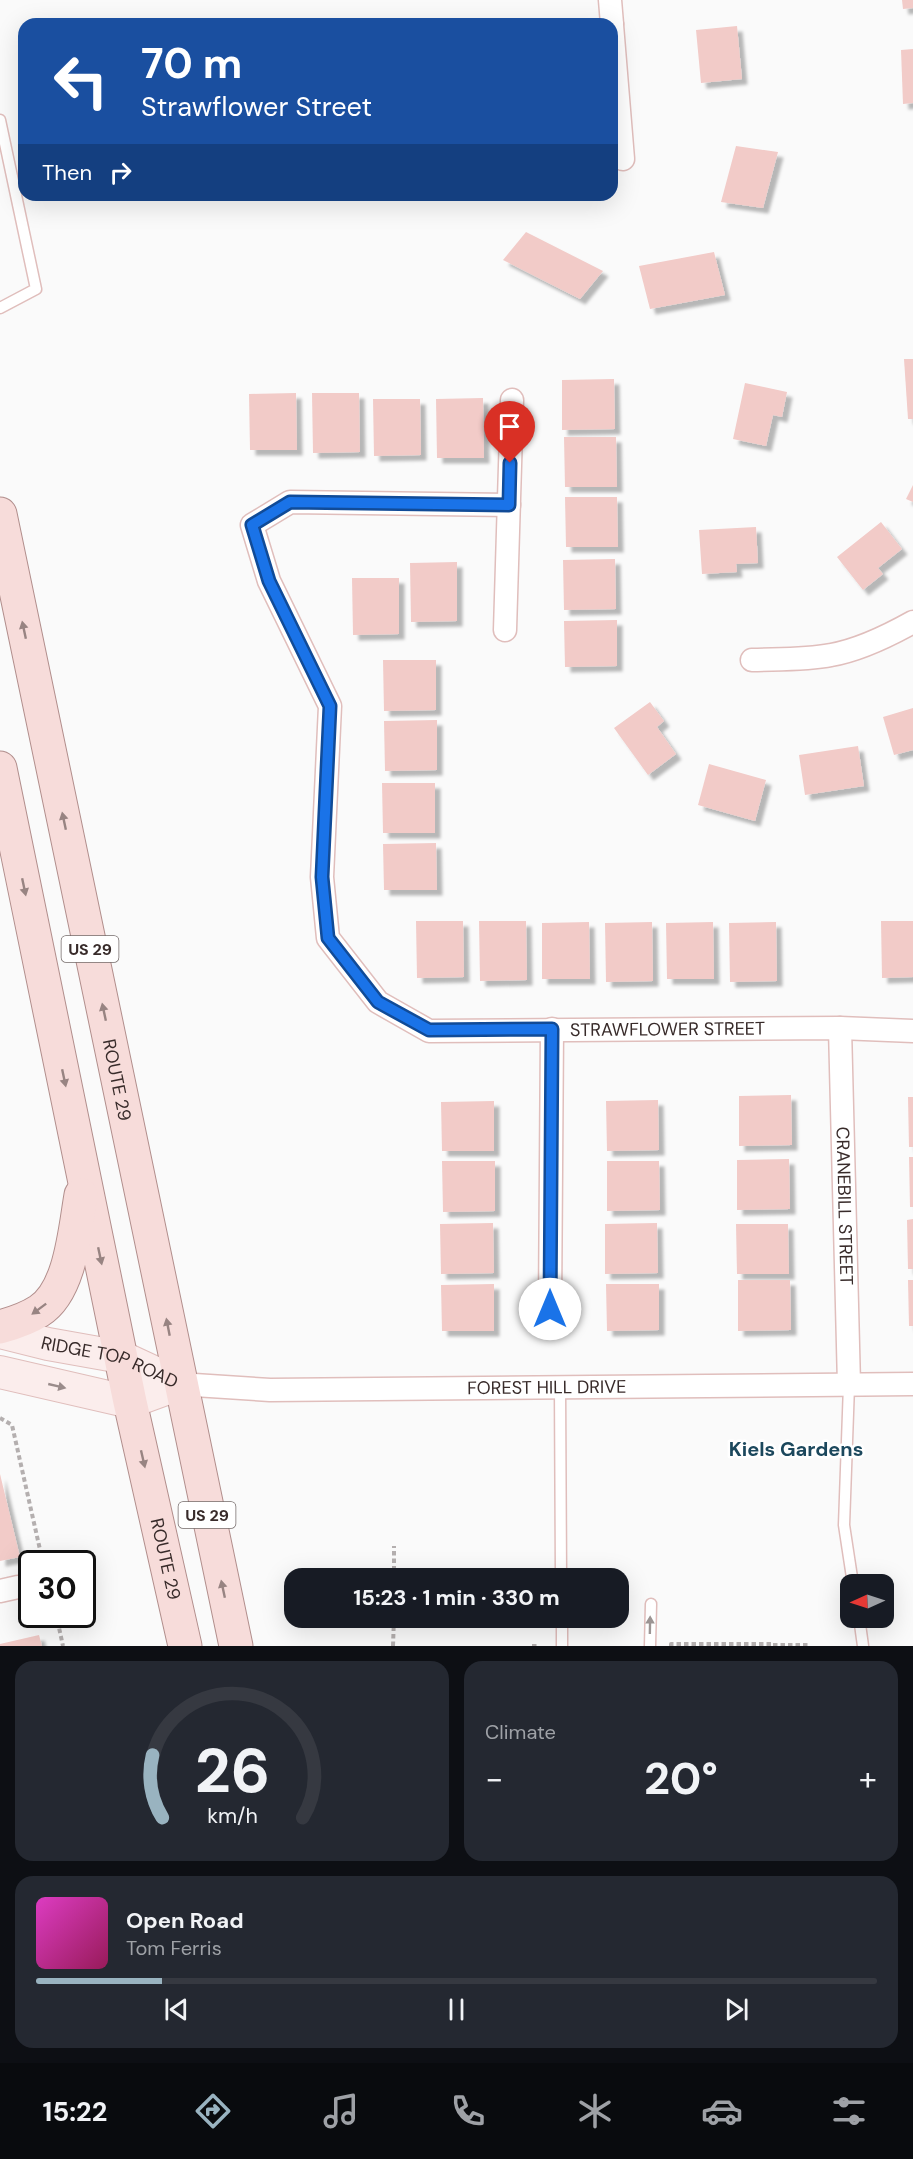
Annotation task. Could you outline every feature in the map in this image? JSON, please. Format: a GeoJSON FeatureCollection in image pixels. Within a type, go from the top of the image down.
{"type":"FeatureCollection","features":[{"type":"Feature","properties":{"kind":"main road","name":"ROUTE 29"},"geometry":{"type":"LineString","coordinates":[[0,514],[143,1200],[179,1384],[236,1646]]}},
{"type":"Feature","properties":{"kind":"main road","name":"ROUTE 29"},"geometry":{"type":"LineString","coordinates":[[0,768],[130,1402],[185,1646]]}},
{"type":"Feature","properties":{"kind":"main road"},"geometry":{"type":"LineString","coordinates":[[0,1327],[23,1320],[41,1310],[54,1295],[69,1261],[84,1178]]}},
{"type":"Feature","properties":{"kind":"street"},"geometry":{"type":"LineString","coordinates":[[610,0],[612,18]]}},
{"type":"Feature","properties":{"kind":"street"},"geometry":{"type":"LineString","coordinates":[[618,98],[623,159]]}},
{"type":"Feature","properties":{"kind":"street"},"geometry":{"type":"LineString","coordinates":[[505,630],[512,400]]}},
{"type":"Feature","properties":{"kind":"street","name":"STRAWFLOWER STREET"},"geometry":{"type":"LineString","coordinates":[[509,505],[290,502],[252,525],[269,581],[330,706],[322,877],[328,938],[378,1002],[429,1030],[840,1028],[913,1030]]}},
{"type":"Feature","properties":{"kind":"street"},"geometry":{"type":"LineString","coordinates":[[752,660],[830,656],[870,644],[913,622]]}},
{"type":"Feature","properties":{"kind":"street","name":"CRANEBILL STREET"},"geometry":{"type":"LineString","coordinates":[[840,1028],[849,1385]]}},
{"type":"Feature","properties":{"kind":"street"},"geometry":{"type":"LineString","coordinates":[[550,1309],[552,1029]]}},
{"type":"Feature","properties":{"kind":"street","name":"RIDGE TOP ROAD"},"geometry":{"type":"LineString","coordinates":[[0,1332],[48,1344],[121,1357],[179,1384]]}},
{"type":"Feature","properties":{"kind":"street","name":"RIDGE TOP ROAD"},"geometry":{"type":"LineString","coordinates":[[0,1372],[130,1402],[179,1384]]}},
{"type":"Feature","properties":{"kind":"street","name":"FOREST HILL DRIVE"},"geometry":{"type":"LineString","coordinates":[[179,1384],[270,1390],[913,1383]]}},
{"type":"Feature","properties":{"kind":"lane"},"geometry":{"type":"LineString","coordinates":[[0,120],[36,289],[0,308]]}},
{"type":"Feature","properties":{"kind":"lane"},"geometry":{"type":"LineString","coordinates":[[849,1385],[844,1525],[851,1574]]}},
{"type":"Feature","properties":{"kind":"lane"},"geometry":{"type":"LineString","coordinates":[[560,1388],[561,1568]]}},
{"type":"Feature","properties":{"kind":"lane"},"geometry":{"type":"LineString","coordinates":[[650,1646],[651,1604]]}},
{"type":"Feature","properties":{"kind":"lane"},"geometry":{"type":"LineString","coordinates":[[562,1628],[562,1646]]}},
{"type":"Feature","properties":{"kind":"lane"},"geometry":{"type":"LineString","coordinates":[[860,1628],[863,1646]]}},
{"type":"Feature","properties":{"kind":"path"},"geometry":{"type":"LineString","coordinates":[[0,1418],[12,1425],[41,1550]]}},
{"type":"Feature","properties":{"kind":"path"},"geometry":{"type":"LineString","coordinates":[[394,1546],[394,1568]]}},
{"type":"Feature","properties":{"kind":"path"},"geometry":{"type":"LineString","coordinates":[[59,1628],[63,1646]]}},
{"type":"Feature","properties":{"kind":"path"},"geometry":{"type":"LineString","coordinates":[[393,1646],[394,1628]]}},
{"type":"Feature","properties":{"kind":"path"},"geometry":{"type":"LineString","coordinates":[[671,1646],[671,1644],[810,1645]]}},
{"type":"Feature","properties":{"kind":"path"},"geometry":{"type":"LineString","coordinates":[[532,1646],[539,1646]]}},
{"type":"Feature","properties":{"kind":"building"},"geometry":{"type":"Polygon","coordinates":[[[902,0],[913,0],[913,8],[903,9],[902,0]]]}},
{"type":"Feature","properties":{"kind":"building"},"geometry":{"type":"Polygon","coordinates":[[[737,26],[742,79],[701,83],[696,30],[737,26]]]}},
{"type":"Feature","properties":{"kind":"building"},"geometry":{"type":"Polygon","coordinates":[[[913,49],[913,103],[903,104],[901,50],[913,49]]]}},
{"type":"Feature","properties":{"kind":"building"},"geometry":{"type":"Polygon","coordinates":[[[736,146],[778,152],[763,208],[721,202],[736,146]]]}},
{"type":"Feature","properties":{"kind":"building"},"geometry":{"type":"Polygon","coordinates":[[[526,232],[603,271],[580,299],[503,260],[526,232]]]}},
{"type":"Feature","properties":{"kind":"building"},"geometry":{"type":"Polygon","coordinates":[[[714,252],[725,295],[650,309],[639,266],[714,252]]]}},
{"type":"Feature","properties":{"kind":"building"},"geometry":{"type":"Polygon","coordinates":[[[904,359],[913,359],[913,419],[908,419],[904,359]]]}},
{"type":"Feature","properties":{"kind":"building"},"geometry":{"type":"Polygon","coordinates":[[[614,379],[615,429],[562,430],[562,380],[614,379]]]}},
{"type":"Feature","properties":{"kind":"building"},"geometry":{"type":"Polygon","coordinates":[[[745,383],[787,392],[782,417],[773,415],[766,446],[733,439],[745,383]]]}},
{"type":"Feature","properties":{"kind":"building"},"geometry":{"type":"Polygon","coordinates":[[[296,393],[297,450],[250,450],[249,394],[296,393]]]}},
{"type":"Feature","properties":{"kind":"building"},"geometry":{"type":"Polygon","coordinates":[[[312,393],[359,393],[360,452],[313,453],[312,393]]]}},
{"type":"Feature","properties":{"kind":"building"},"geometry":{"type":"Polygon","coordinates":[[[483,398],[484,458],[437,458],[436,399],[483,398]]]}},
{"type":"Feature","properties":{"kind":"building"},"geometry":{"type":"Polygon","coordinates":[[[373,399],[420,399],[421,455],[374,456],[373,399]]]}},
{"type":"Feature","properties":{"kind":"building"},"geometry":{"type":"Polygon","coordinates":[[[564,437],[616,437],[617,487],[565,487],[564,437]]]}},
{"type":"Feature","properties":{"kind":"building"},"geometry":{"type":"Polygon","coordinates":[[[913,485],[913,502],[906,499],[913,485]]]}},
{"type":"Feature","properties":{"kind":"building"},"geometry":{"type":"Polygon","coordinates":[[[565,497],[617,497],[618,547],[566,547],[565,497]]]}},
{"type":"Feature","properties":{"kind":"building"},"geometry":{"type":"Polygon","coordinates":[[[881,522],[902,549],[878,568],[883,574],[863,590],[837,557],[881,522]]]}},
{"type":"Feature","properties":{"kind":"building"},"geometry":{"type":"Polygon","coordinates":[[[756,527],[758,563],[736,564],[737,572],[702,574],[699,530],[756,527]]]}},
{"type":"Feature","properties":{"kind":"building"},"geometry":{"type":"Polygon","coordinates":[[[615,559],[616,609],[564,610],[563,560],[615,559]]]}},
{"type":"Feature","properties":{"kind":"building"},"geometry":{"type":"Polygon","coordinates":[[[457,562],[457,621],[411,622],[410,563],[457,562]]]}},
{"type":"Feature","properties":{"kind":"building"},"geometry":{"type":"Polygon","coordinates":[[[352,578],[399,578],[399,634],[353,635],[352,578]]]}},
{"type":"Feature","properties":{"kind":"building"},"geometry":{"type":"Polygon","coordinates":[[[617,620],[617,666],[565,667],[564,621],[617,620]]]}},
{"type":"Feature","properties":{"kind":"building"},"geometry":{"type":"Polygon","coordinates":[[[383,660],[436,660],[436,710],[384,711],[383,660]]]}},
{"type":"Feature","properties":{"kind":"building"},"geometry":{"type":"Polygon","coordinates":[[[650,702],[664,721],[657,727],[676,754],[648,775],[614,728],[650,702]]]}},
{"type":"Feature","properties":{"kind":"building"},"geometry":{"type":"Polygon","coordinates":[[[913,708],[913,750],[894,755],[883,717],[913,708]]]}},
{"type":"Feature","properties":{"kind":"building"},"geometry":{"type":"Polygon","coordinates":[[[437,720],[437,770],[385,771],[384,721],[437,720]]]}},
{"type":"Feature","properties":{"kind":"building"},"geometry":{"type":"Polygon","coordinates":[[[858,746],[864,786],[805,795],[799,755],[858,746]]]}},
{"type":"Feature","properties":{"kind":"building"},"geometry":{"type":"Polygon","coordinates":[[[709,764],[766,780],[755,821],[698,805],[709,764]]]}},
{"type":"Feature","properties":{"kind":"building"},"geometry":{"type":"Polygon","coordinates":[[[382,783],[435,783],[435,833],[383,833],[382,783]]]}},
{"type":"Feature","properties":{"kind":"building"},"geometry":{"type":"Polygon","coordinates":[[[436,843],[437,890],[384,890],[383,844],[436,843]]]}},
{"type":"Feature","properties":{"kind":"building"},"geometry":{"type":"Polygon","coordinates":[[[416,921],[463,921],[464,977],[417,978],[416,921]]]}},
{"type":"Feature","properties":{"kind":"building"},"geometry":{"type":"Polygon","coordinates":[[[479,921],[526,921],[527,980],[480,981],[479,921]]]}},
{"type":"Feature","properties":{"kind":"building"},"geometry":{"type":"Polygon","coordinates":[[[881,921],[913,921],[913,977],[882,978],[881,921]]]}},
{"type":"Feature","properties":{"kind":"building"},"geometry":{"type":"Polygon","coordinates":[[[589,922],[590,979],[542,979],[542,923],[589,922]]]}},
{"type":"Feature","properties":{"kind":"building"},"geometry":{"type":"Polygon","coordinates":[[[652,922],[653,981],[606,982],[605,923],[652,922]]]}},
{"type":"Feature","properties":{"kind":"building"},"geometry":{"type":"Polygon","coordinates":[[[713,922],[714,979],[667,979],[666,923],[713,922]]]}},
{"type":"Feature","properties":{"kind":"building"},"geometry":{"type":"Polygon","coordinates":[[[776,922],[777,981],[730,982],[729,923],[776,922]]]}},
{"type":"Feature","properties":{"kind":"building"},"geometry":{"type":"Polygon","coordinates":[[[791,1095],[792,1145],[739,1146],[739,1096],[791,1095]]]}},
{"type":"Feature","properties":{"kind":"building"},"geometry":{"type":"Polygon","coordinates":[[[908,1097],[913,1097],[913,1147],[909,1147],[908,1097]]]}},
{"type":"Feature","properties":{"kind":"building"},"geometry":{"type":"Polygon","coordinates":[[[658,1100],[659,1150],[607,1151],[606,1101],[658,1100]]]}},
{"type":"Feature","properties":{"kind":"building"},"geometry":{"type":"Polygon","coordinates":[[[494,1101],[494,1151],[442,1151],[441,1102],[494,1101]]]}},
{"type":"Feature","properties":{"kind":"building"},"geometry":{"type":"Polygon","coordinates":[[[909,1157],[913,1157],[913,1207],[910,1207],[909,1157]]]}},
{"type":"Feature","properties":{"kind":"building"},"geometry":{"type":"Polygon","coordinates":[[[789,1159],[790,1209],[737,1210],[737,1160],[789,1159]]]}},
{"type":"Feature","properties":{"kind":"building"},"geometry":{"type":"Polygon","coordinates":[[[442,1161],[495,1161],[495,1211],[443,1212],[442,1161]]]}},
{"type":"Feature","properties":{"kind":"building"},"geometry":{"type":"Polygon","coordinates":[[[607,1161],[659,1161],[660,1210],[607,1211],[607,1161]]]}},
{"type":"Feature","properties":{"kind":"building"},"geometry":{"type":"Polygon","coordinates":[[[913,1219],[913,1269],[908,1269],[907,1220],[913,1219]]]}},
{"type":"Feature","properties":{"kind":"building"},"geometry":{"type":"Polygon","coordinates":[[[493,1223],[494,1273],[441,1274],[440,1224],[493,1223]]]}},
{"type":"Feature","properties":{"kind":"building"},"geometry":{"type":"Polygon","coordinates":[[[657,1223],[658,1273],[605,1274],[605,1224],[657,1223]]]}},
{"type":"Feature","properties":{"kind":"building"},"geometry":{"type":"Polygon","coordinates":[[[736,1224],[788,1224],[789,1274],[737,1274],[736,1224]]]}},
{"type":"Feature","properties":{"kind":"building"},"geometry":{"type":"Polygon","coordinates":[[[738,1280],[790,1280],[791,1330],[738,1331],[738,1280]]]}},
{"type":"Feature","properties":{"kind":"building"},"geometry":{"type":"Polygon","coordinates":[[[908,1280],[913,1280],[913,1326],[909,1326],[908,1280]]]}},
{"type":"Feature","properties":{"kind":"building"},"geometry":{"type":"Polygon","coordinates":[[[494,1284],[494,1331],[442,1331],[441,1285],[494,1284]]]}},
{"type":"Feature","properties":{"kind":"building"},"geometry":{"type":"Polygon","coordinates":[[[606,1284],[659,1284],[659,1330],[607,1331],[606,1284]]]}},
{"type":"Feature","properties":{"kind":"building"},"geometry":{"type":"Polygon","coordinates":[[[0,1474],[18,1550],[18,1557],[0,1561],[0,1474]]]}},
{"type":"Feature","properties":{"kind":"building"},"geometry":{"type":"Polygon","coordinates":[[[39,1635],[42,1646],[0,1646],[0,1644],[39,1635]]]}},
{"type":"Feature","properties":{"kind":"district","name":"Kiels Gardens"},"geometry":{"type":"Point","coordinates":[796,1449]}},
{"type":"Feature","properties":{"kind":"route"},"geometry":{"type":"LineString","coordinates":[[510,463],[509,505],[290,502],[252,525],[269,581],[330,706],[322,877],[328,938],[378,1002],[429,1030],[552,1029],[550,1309]]}}]}
